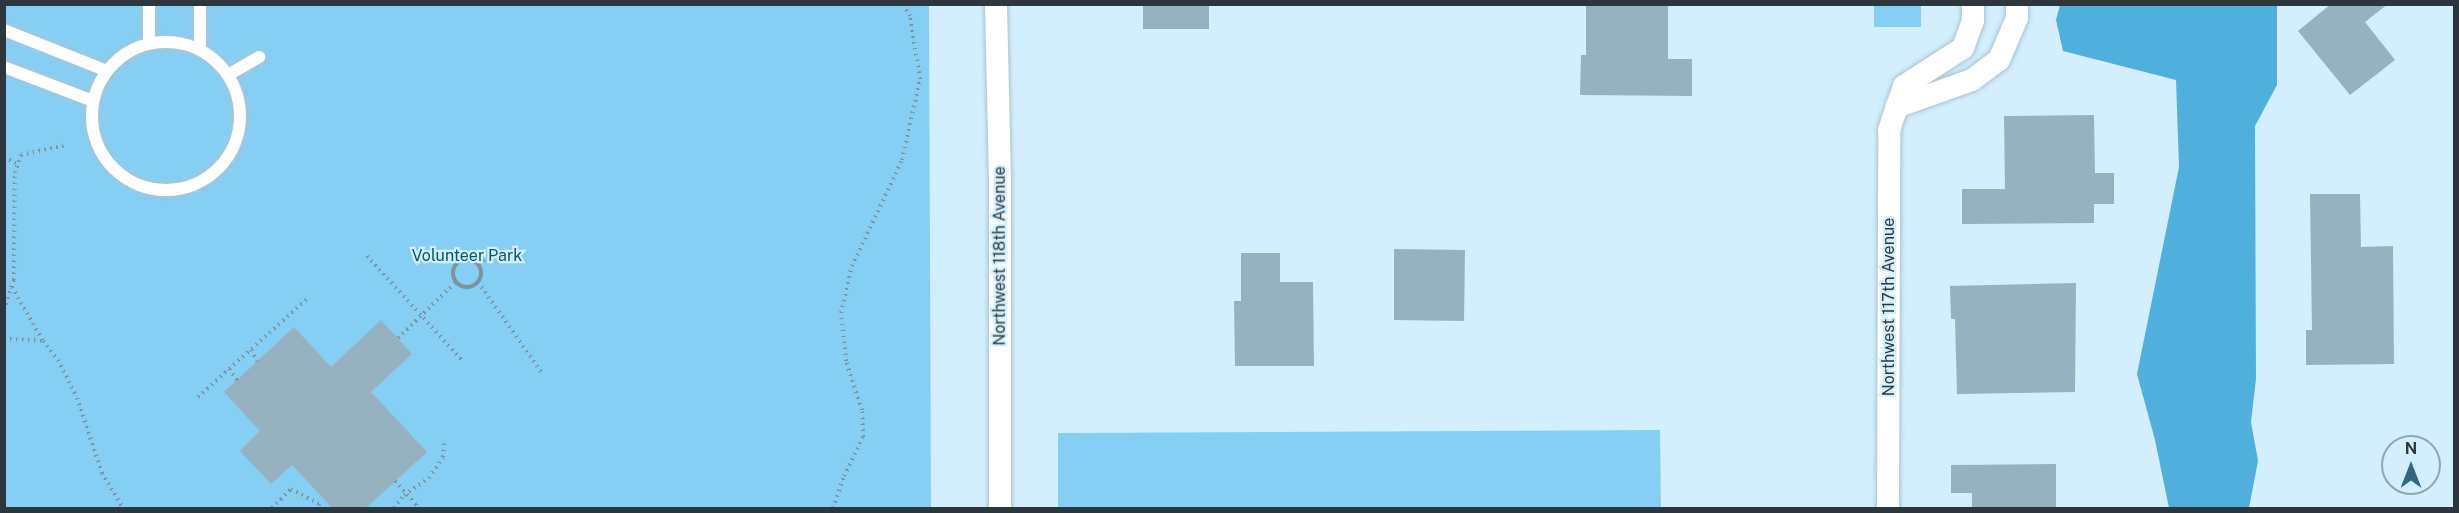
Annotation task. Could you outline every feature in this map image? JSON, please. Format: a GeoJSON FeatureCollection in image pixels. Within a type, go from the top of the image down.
{"type":"FeatureCollection","features":[{"type":"Feature","properties":{"kind":"street","name":"Northwest 118th Avenue"},"geometry":{"type":"LineString","coordinates":[[996,4],[1000,177],[1000,508]]}},
{"type":"Feature","properties":{"kind":"street","name":"Northwest 117th Avenue"},"geometry":{"type":"LineString","coordinates":[[1888,508],[1889,130],[1904,86],[1963,48],[1972,20],[1972,4]]}},
{"type":"Feature","properties":{"kind":"street"},"geometry":{"type":"LineString","coordinates":[[1896,106],[1972,80],[1999,60],[2017,18],[2017,4]]}},
{"type":"Feature","properties":{"kind":"lane"},"geometry":{"type":"LineString","coordinates":[[149,4],[149,43]]}},
{"type":"Feature","properties":{"kind":"lane"},"geometry":{"type":"LineString","coordinates":[[200,4],[200,49]]}},
{"type":"Feature","properties":{"kind":"lane"},"geometry":{"type":"LineString","coordinates":[[4,30],[106,71]]}},
{"type":"Feature","properties":{"kind":"lane"},"geometry":{"type":"LineString","coordinates":[[175,42],[200,49],[220,64],[228,75],[240,101],[241,123],[236,143],[224,163],[207,178],[186,188],[163,190],[140,185],[120,174],[104,157],[95,140],[92,121],[93,101],[106,71],[125,54],[149,43],[175,42]]}},
{"type":"Feature","properties":{"kind":"lane"},"geometry":{"type":"LineString","coordinates":[[228,75],[259,57]]}},
{"type":"Feature","properties":{"kind":"lane"},"geometry":{"type":"LineString","coordinates":[[4,67],[93,101]]}},
{"type":"Feature","properties":{"kind":"path"},"geometry":{"type":"LineString","coordinates":[[833,508],[844,476],[863,437],[862,411],[846,361],[842,313],[852,266],[902,160],[920,79],[910,16],[903,4]]}},
{"type":"Feature","properties":{"kind":"path"},"geometry":{"type":"LineString","coordinates":[[4,310],[12,287],[15,173],[21,155],[66,145]]}},
{"type":"Feature","properties":{"kind":"path"},"geometry":{"type":"LineString","coordinates":[[4,156],[18,164]]}},
{"type":"Feature","properties":{"kind":"path"},"geometry":{"type":"LineString","coordinates":[[479,265],[493,252]]}},
{"type":"Feature","properties":{"kind":"path"},"geometry":{"type":"LineString","coordinates":[[367,256],[462,360]]}},
{"type":"Feature","properties":{"kind":"path"},"geometry":{"type":"LineString","coordinates":[[466,258],[479,265],[481,274],[478,282],[469,287],[456,282],[452,274],[457,261],[466,258]]}},
{"type":"Feature","properties":{"kind":"path"},"geometry":{"type":"LineString","coordinates":[[398,338],[456,282]]}},
{"type":"Feature","properties":{"kind":"path"},"geometry":{"type":"LineString","coordinates":[[478,282],[542,373]]}},
{"type":"Feature","properties":{"kind":"path"},"geometry":{"type":"LineString","coordinates":[[12,287],[43,341],[58,360],[77,398],[102,473],[123,508]]}},
{"type":"Feature","properties":{"kind":"path"},"geometry":{"type":"LineString","coordinates":[[198,397],[309,297]]}},
{"type":"Feature","properties":{"kind":"path"},"geometry":{"type":"LineString","coordinates":[[4,339],[43,341]]}},
{"type":"Feature","properties":{"kind":"path"},"geometry":{"type":"LineString","coordinates":[[251,350],[257,361]]}},
{"type":"Feature","properties":{"kind":"path"},"geometry":{"type":"LineString","coordinates":[[229,369],[237,380]]}},
{"type":"Feature","properties":{"kind":"path"},"geometry":{"type":"LineString","coordinates":[[394,508],[406,494],[429,478],[443,457],[445,441]]}},
{"type":"Feature","properties":{"kind":"path"},"geometry":{"type":"LineString","coordinates":[[395,481],[417,508]]}},
{"type":"Feature","properties":{"kind":"path"},"geometry":{"type":"LineString","coordinates":[[272,508],[291,489],[319,504],[318,508]]}},
{"type":"Feature","properties":{"kind":"green space","name":"Volunteer Park"},"geometry":{"type":"Polygon","coordinates":[[[4,5],[929,5],[931,508],[5,508],[4,5]]]}},
{"type":"Feature","properties":{"kind":"green space"},"geometry":{"type":"Polygon","coordinates":[[[1874,5],[1921,5],[1921,27],[1874,27],[1874,5]]]}},
{"type":"Feature","properties":{"kind":"green space"},"geometry":{"type":"Polygon","coordinates":[[[1660,430],[1661,508],[1058,508],[1058,433],[1660,430]]]}},
{"type":"Feature","properties":{"kind":"shaded area"},"geometry":{"type":"Polygon","coordinates":[[[2060,5],[2277,5],[2277,85],[2255,126],[2256,379],[2251,422],[2258,461],[2249,508],[2169,508],[2155,440],[2137,374],[2179,167],[2176,80],[2063,51],[2056,20],[2060,5]]]}},
{"type":"Feature","properties":{"kind":"building"},"geometry":{"type":"Polygon","coordinates":[[[1143,4],[1209,4],[1209,29],[1143,29],[1143,4]]]}},
{"type":"Feature","properties":{"kind":"building"},"geometry":{"type":"Polygon","coordinates":[[[1586,4],[1668,4],[1668,59],[1692,59],[1692,96],[1580,95],[1581,55],[1586,55],[1586,4]]]}},
{"type":"Feature","properties":{"kind":"building"},"geometry":{"type":"Polygon","coordinates":[[[2331,4],[2388,4],[2365,22],[2395,60],[2350,95],[2298,31],[2331,4]]]}},
{"type":"Feature","properties":{"kind":"building"},"geometry":{"type":"Polygon","coordinates":[[[2094,115],[2095,173],[2114,173],[2114,204],[2094,204],[2094,223],[1962,224],[1962,189],[2005,189],[2004,116],[2094,115]]]}},
{"type":"Feature","properties":{"kind":"building"},"geometry":{"type":"Polygon","coordinates":[[[2310,194],[2360,194],[2361,247],[2393,246],[2394,364],[2306,365],[2306,330],[2312,330],[2310,194]]]}},
{"type":"Feature","properties":{"kind":"building"},"geometry":{"type":"Polygon","coordinates":[[[1394,249],[1465,250],[1464,321],[1394,320],[1394,249]]]}},
{"type":"Feature","properties":{"kind":"building"},"geometry":{"type":"Polygon","coordinates":[[[1241,253],[1280,253],[1280,282],[1313,282],[1314,366],[1235,366],[1234,301],[1241,301],[1241,253]]]}},
{"type":"Feature","properties":{"kind":"building"},"geometry":{"type":"Polygon","coordinates":[[[2076,283],[2075,392],[1957,394],[1955,319],[1951,319],[1950,286],[2076,283]]]}},
{"type":"Feature","properties":{"kind":"building"},"geometry":{"type":"Polygon","coordinates":[[[381,320],[412,354],[371,392],[427,452],[366,508],[332,508],[292,465],[271,484],[240,451],[260,431],[224,392],[294,327],[331,367],[381,320]]]}},
{"type":"Feature","properties":{"kind":"building"},"geometry":{"type":"Polygon","coordinates":[[[2056,464],[2056,508],[1972,508],[1972,493],[1951,493],[1951,465],[2056,464]]]}}]}
